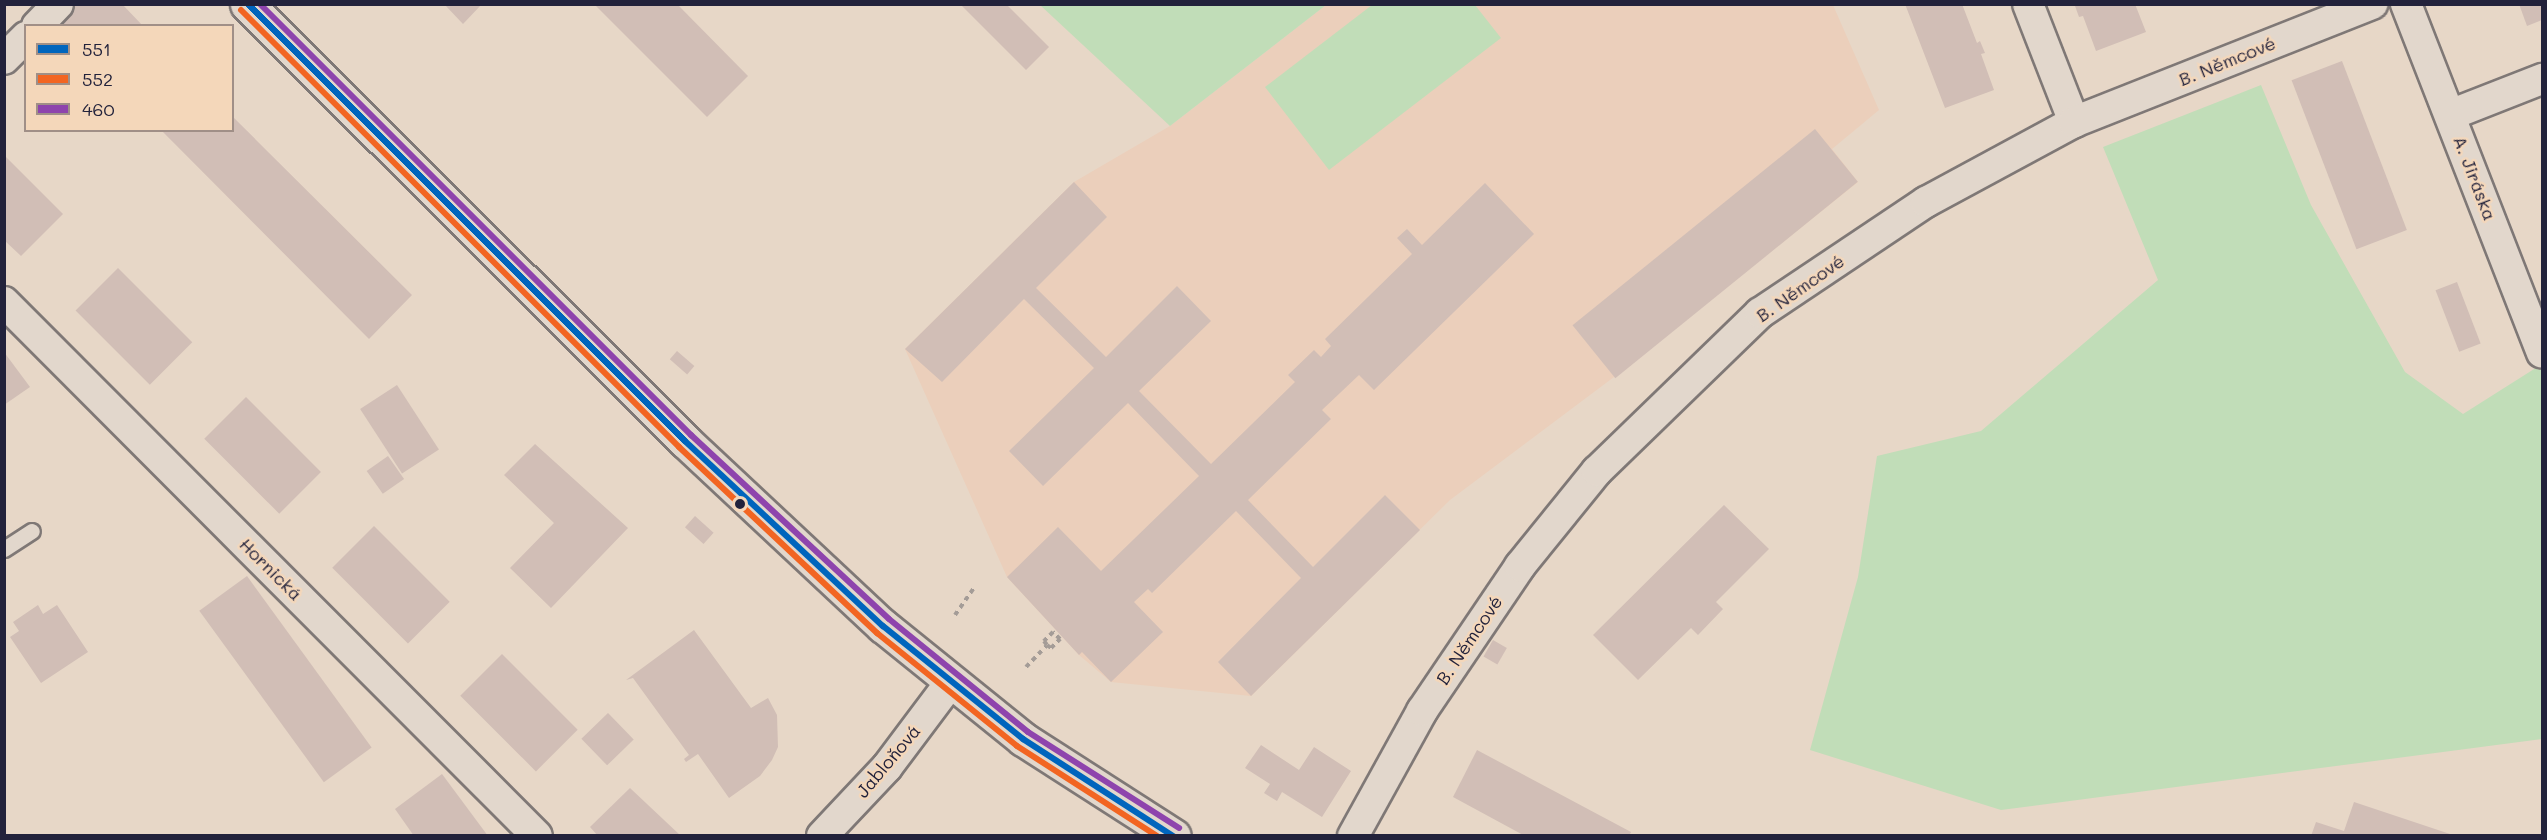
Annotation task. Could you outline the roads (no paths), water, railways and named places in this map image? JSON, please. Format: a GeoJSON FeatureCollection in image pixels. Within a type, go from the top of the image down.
{"type":"FeatureCollection","features":[{"type":"Feature","properties":{"kind":"street"},"geometry":{"type":"LineString","coordinates":[[39,24],[58,4]]}},
{"type":"Feature","properties":{"kind":"street"},"geometry":{"type":"LineString","coordinates":[[247,4],[735,488],[950,683],[1023,739],[1174,836]]}},
{"type":"Feature","properties":{"kind":"street"},"geometry":{"type":"LineString","coordinates":[[2028,4],[2074,122]]}},
{"type":"Feature","properties":{"kind":"street","name":"B. Němcové"},"geometry":{"type":"LineString","coordinates":[[1353,836],[1422,711],[1520,566],[1597,471],[1760,313],[1926,202],[2074,122],[2372,4]]}},
{"type":"Feature","properties":{"kind":"street","name":"A. Jiráska"},"geometry":{"type":"LineString","coordinates":[[2406,4],[2542,352]]}},
{"type":"Feature","properties":{"kind":"street"},"geometry":{"type":"LineString","coordinates":[[4,59],[24,39]]}},
{"type":"Feature","properties":{"kind":"street"},"geometry":{"type":"LineString","coordinates":[[2450,115],[2542,79]]}},
{"type":"Feature","properties":{"kind":"street","name":"Hornická"},"geometry":{"type":"LineString","coordinates":[[4,302],[537,836]]}},
{"type":"Feature","properties":{"kind":"street","name":"Jabloňová"},"geometry":{"type":"LineString","coordinates":[[822,836],[887,767],[950,683]]}},
{"type":"Feature","properties":{"kind":"lane"},"geometry":{"type":"LineString","coordinates":[[4,549],[32,531]]}}]}
